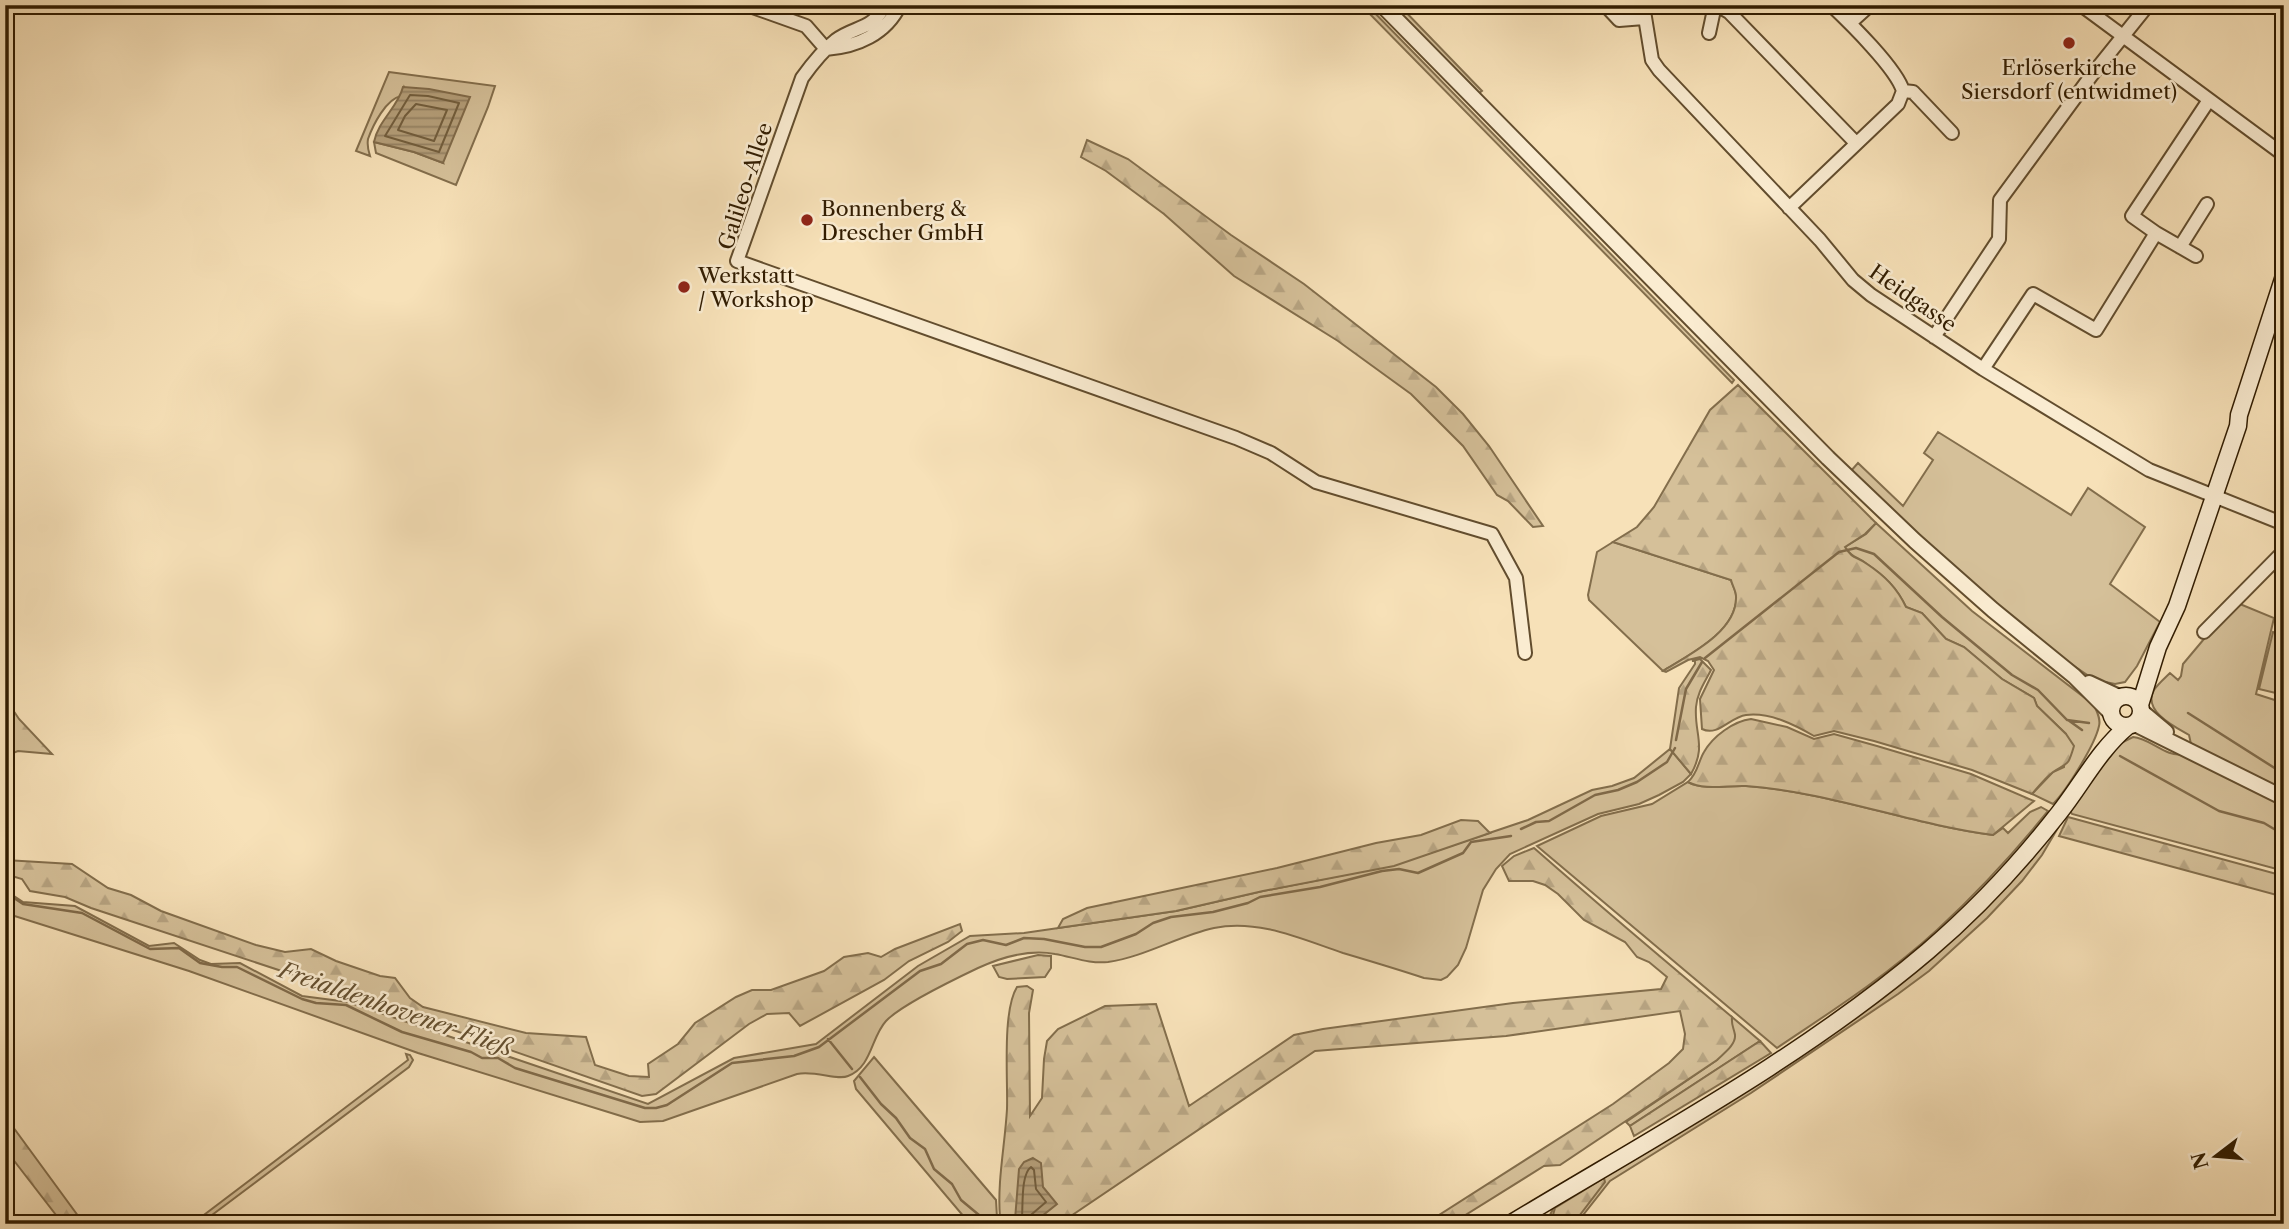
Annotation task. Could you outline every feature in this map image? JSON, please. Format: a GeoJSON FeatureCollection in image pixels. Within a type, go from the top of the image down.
{"type":"FeatureCollection","features":[{"type":"Feature","properties":{"kind":"main road"},"geometry":{"type":"LineString","coordinates":[[1510,1224],[1781,1058],[1861,1004],[1928,952],[1980,903],[2061,811],[2097,759],[2136,717],[2158,647],[2177,606],[2238,426],[2239,415],[2284,276]]}},
{"type":"Feature","properties":{"kind":"main road"},"geometry":{"type":"LineString","coordinates":[[2238,426],[2247,413],[2284,302]]}},
{"type":"Feature","properties":{"kind":"main road"},"geometry":{"type":"LineString","coordinates":[[2097,759],[2117,705],[2158,647]]}},
{"type":"Feature","properties":{"kind":"main road"},"geometry":{"type":"LineString","coordinates":[[2117,705],[2133,698],[2136,717]]}},
{"type":"Feature","properties":{"kind":"main road"},"geometry":{"type":"LineString","coordinates":[[2117,705],[2118,725],[2136,717]]}},
{"type":"Feature","properties":{"kind":"street"},"geometry":{"type":"LineString","coordinates":[[747,5],[806,26],[826,49],[843,48],[865,40],[892,20],[900,5]]}},
{"type":"Feature","properties":{"kind":"street","name":"Galileo-Allee"},"geometry":{"type":"LineString","coordinates":[[885,5],[873,21],[860,30],[839,38],[826,49],[802,78],[737,261],[1236,438],[1271,453],[1315,482],[1492,534],[1516,578],[1525,653]]}},
{"type":"Feature","properties":{"kind":"street"},"geometry":{"type":"LineString","coordinates":[[1382,5],[1828,458],[1915,541],[1993,610],[2074,676],[2117,705]]}},
{"type":"Feature","properties":{"kind":"street","name":"Heidgasse"},"geometry":{"type":"LineString","coordinates":[[1605,5],[1619,20],[1644,12],[1652,60],[1665,77],[1853,280],[1871,295],[1983,369],[2148,470],[2284,524]]}},
{"type":"Feature","properties":{"kind":"street"},"geometry":{"type":"LineString","coordinates":[[1709,33],[1716,5],[1737,20],[1856,143]]}},
{"type":"Feature","properties":{"kind":"street"},"geometry":{"type":"LineString","coordinates":[[1789,208],[1898,104],[1903,91],[1901,83],[1850,23],[1831,5]]}},
{"type":"Feature","properties":{"kind":"street"},"geometry":{"type":"LineString","coordinates":[[1850,23],[1870,5]]}},
{"type":"Feature","properties":{"kind":"street"},"geometry":{"type":"LineString","coordinates":[[2081,5],[2284,155]]}},
{"type":"Feature","properties":{"kind":"street"},"geometry":{"type":"LineString","coordinates":[[1934,337],[1998,239],[2000,200],[2091,76],[2148,5]]}},
{"type":"Feature","properties":{"kind":"street"},"geometry":{"type":"LineString","coordinates":[[1903,91],[1913,92],[1952,133]]}},
{"type":"Feature","properties":{"kind":"street"},"geometry":{"type":"LineString","coordinates":[[2196,256],[2127,213],[2209,100]]}},
{"type":"Feature","properties":{"kind":"street"},"geometry":{"type":"LineString","coordinates":[[2180,247],[2207,204]]}},
{"type":"Feature","properties":{"kind":"street"},"geometry":{"type":"LineString","coordinates":[[1983,369],[2033,294],[2096,330],[2156,233]]}},
{"type":"Feature","properties":{"kind":"street"},"geometry":{"type":"LineString","coordinates":[[2204,632],[2284,551]]}},
{"type":"Feature","properties":{"kind":"street"},"geometry":{"type":"LineString","coordinates":[[2136,717],[2186,748],[2284,798]]}},
{"type":"Feature","properties":{"kind":"green space"},"geometry":{"type":"Polygon","coordinates":[[[1361,5],[1367,5],[1734,380],[1732,383],[1361,5]]]}},
{"type":"Feature","properties":{"kind":"green space"},"geometry":{"type":"Polygon","coordinates":[[[1390,5],[1399,5],[1482,91],[1478,94],[1390,5]]]}},
{"type":"Feature","properties":{"kind":"green space"},"geometry":{"type":"Polygon","coordinates":[[[389,72],[495,86],[456,185],[376,153],[374,142],[443,163],[404,87],[401,96],[385,107],[373,127],[368,141],[370,156],[356,151],[389,72]]]}},
{"type":"Feature","properties":{"kind":"green space"},"geometry":{"type":"Polygon","coordinates":[[[1087,140],[1128,159],[1231,235],[1304,284],[1436,387],[1489,446],[1543,526],[1533,527],[1508,501],[1497,495],[1463,446],[1411,394],[1338,341],[1234,276],[1164,214],[1106,171],[1081,157],[1087,140]]]}},
{"type":"Feature","properties":{"kind":"green space"},"geometry":{"type":"Polygon","coordinates":[[[1738,385],[1876,523],[1845,547],[1850,554],[1885,578],[1906,607],[1922,613],[1946,639],[1964,647],[2002,679],[2034,698],[2037,706],[2066,734],[2074,746],[2069,760],[2050,774],[2032,794],[1972,770],[1874,741],[1834,731],[1814,736],[1764,715],[1746,715],[1719,729],[1702,729],[1700,699],[1714,670],[1708,661],[1700,657],[1663,671],[1721,631],[1735,609],[1736,596],[1731,580],[1613,542],[1637,527],[1654,507],[1710,410],[1738,385]]]}},
{"type":"Feature","properties":{"kind":"green space"},"geometry":{"type":"Polygon","coordinates":[[[1938,432],[2071,515],[2088,488],[2145,527],[2110,584],[2160,622],[2137,666],[2125,682],[2106,682],[2103,685],[2035,638],[1972,585],[1850,472],[1858,463],[1903,506],[1933,460],[1924,453],[1938,432]]]}},
{"type":"Feature","properties":{"kind":"green space"},"geometry":{"type":"Polygon","coordinates":[[[1876,523],[1972,611],[2094,705],[2099,726],[2092,744],[2053,804],[2032,794],[2053,772],[2064,767],[2066,734],[2037,706],[2034,698],[2002,679],[1964,647],[1946,639],[1922,613],[1906,607],[1885,578],[1848,551],[1845,547],[1866,534],[1876,523]]]}},
{"type":"Feature","properties":{"kind":"green space"},"geometry":{"type":"Polygon","coordinates":[[[1613,542],[1731,580],[1736,596],[1735,609],[1721,631],[1663,671],[1589,600],[1597,552],[1613,542]]]}},
{"type":"Feature","properties":{"kind":"green space"},"geometry":{"type":"Polygon","coordinates":[[[2235,602],[2274,618],[2256,694],[2284,703],[2284,792],[2191,744],[2189,735],[2162,717],[2152,705],[2154,690],[2170,673],[2178,680],[2183,664],[2235,602]]]}},
{"type":"Feature","properties":{"kind":"green space"},"geometry":{"type":"Polygon","coordinates":[[[2273,632],[2284,636],[2284,695],[2259,689],[2273,632]]]}},
{"type":"Feature","properties":{"kind":"green space"},"geometry":{"type":"Polygon","coordinates":[[[1700,659],[1711,670],[1697,702],[1699,748],[1691,774],[1670,749],[1679,688],[1695,664],[1695,661],[1692,661],[1700,659]]]}},
{"type":"Feature","properties":{"kind":"green space"},"geometry":{"type":"Polygon","coordinates":[[[5,698],[19,719],[52,754],[18,751],[5,756],[5,698]]]}},
{"type":"Feature","properties":{"kind":"green space"},"geometry":{"type":"Polygon","coordinates":[[[1751,719],[1787,727],[1814,739],[1834,734],[1877,746],[1971,774],[2034,801],[1993,835],[1931,824],[1778,789],[1702,786],[1688,782],[1704,752],[1718,735],[1731,726],[1751,719]]]}},
{"type":"Feature","properties":{"kind":"green space"},"geometry":{"type":"Polygon","coordinates":[[[2133,737],[2170,753],[2182,754],[2284,804],[2284,871],[2072,814],[2069,809],[2113,747],[2133,737]]]}},
{"type":"Feature","properties":{"kind":"green space"},"geometry":{"type":"Polygon","coordinates":[[[1670,749],[1691,774],[1683,782],[1639,804],[1598,814],[1510,854],[1496,869],[1483,890],[1466,948],[1458,965],[1441,980],[1424,978],[1280,932],[1247,926],[1214,928],[1135,956],[1108,962],[1045,953],[1016,955],[996,960],[969,972],[893,1015],[881,1028],[862,1066],[848,1076],[797,1074],[663,1121],[640,1122],[418,1053],[189,971],[5,913],[5,890],[23,902],[75,906],[149,946],[174,943],[211,964],[240,963],[302,996],[348,1002],[648,1104],[734,1058],[816,1044],[918,966],[970,936],[1024,933],[1176,911],[1394,865],[1528,820],[1592,790],[1634,778],[1670,749]]]}},
{"type":"Feature","properties":{"kind":"green space"},"geometry":{"type":"Polygon","coordinates":[[[1688,782],[1702,786],[1778,789],[1931,824],[1993,835],[2003,828],[2008,833],[2030,812],[2041,807],[2048,811],[1981,887],[1918,946],[1859,992],[1777,1048],[1537,846],[1601,816],[1652,804],[1688,782]]]}},
{"type":"Feature","properties":{"kind":"green space"},"geometry":{"type":"Polygon","coordinates":[[[2068,817],[2284,876],[2284,897],[2059,836],[2068,817]]]}},
{"type":"Feature","properties":{"kind":"green space"},"geometry":{"type":"Polygon","coordinates":[[[1461,820],[1478,821],[1490,833],[1394,866],[1176,911],[1058,928],[1063,919],[1087,908],[1421,835],[1461,820]]]}},
{"type":"Feature","properties":{"kind":"green space"},"geometry":{"type":"Polygon","coordinates":[[[2062,821],[2042,855],[2022,881],[1987,918],[1929,971],[1751,1093],[1610,1181],[1576,1224],[1552,1224],[1550,1215],[1555,1205],[1859,1011],[2062,821]]]}},
{"type":"Feature","properties":{"kind":"green space"},"geometry":{"type":"Polygon","coordinates":[[[1534,848],[1732,1017],[1735,1039],[1717,1060],[1560,1165],[1544,1166],[1451,1224],[1425,1224],[1613,1104],[1669,1063],[1683,1049],[1685,1034],[1680,1011],[1506,1036],[1315,1051],[1059,1224],[1006,1224],[1000,1217],[1000,1177],[1007,1109],[1009,1012],[1017,987],[1027,986],[1033,990],[1029,1013],[1030,1116],[1042,1098],[1047,1041],[1058,1029],[1105,1006],[1156,1004],[1189,1106],[1294,1035],[1513,1003],[1661,989],[1667,977],[1649,962],[1637,957],[1625,942],[1584,920],[1558,894],[1533,881],[1509,881],[1502,866],[1514,856],[1534,848]]]}},
{"type":"Feature","properties":{"kind":"green space"},"geometry":{"type":"Polygon","coordinates":[[[5,860],[72,864],[108,888],[131,895],[161,911],[256,945],[285,952],[311,949],[336,961],[380,976],[395,978],[410,998],[423,1007],[526,1033],[586,1037],[595,1065],[629,1076],[649,1077],[648,1064],[678,1044],[695,1023],[752,990],[771,990],[824,971],[844,957],[868,953],[881,957],[960,924],[962,931],[948,942],[909,961],[884,980],[800,1026],[789,1013],[767,1014],[749,1024],[656,1094],[642,1096],[65,897],[30,891],[22,879],[5,874],[5,860]]]}},
{"type":"Feature","properties":{"kind":"green space"},"geometry":{"type":"Polygon","coordinates":[[[1038,955],[1051,956],[1051,968],[1045,977],[1007,979],[999,977],[993,966],[1038,955]]]}},
{"type":"Feature","properties":{"kind":"green space"},"geometry":{"type":"Polygon","coordinates":[[[1732,1017],[1760,1041],[1630,1126],[1626,1122],[1717,1060],[1735,1036],[1732,1017]]]}},
{"type":"Feature","properties":{"kind":"green space"},"geometry":{"type":"Polygon","coordinates":[[[1760,1041],[1771,1053],[1634,1136],[1630,1126],[1760,1041]]]}},
{"type":"Feature","properties":{"kind":"green space"},"geometry":{"type":"Polygon","coordinates":[[[406,1054],[413,1060],[409,1067],[200,1224],[192,1224],[408,1060],[406,1054]]]}},
{"type":"Feature","properties":{"kind":"green space"},"geometry":{"type":"Polygon","coordinates":[[[874,1057],[996,1200],[997,1218],[1001,1224],[970,1224],[856,1089],[854,1081],[874,1057]]]}},
{"type":"Feature","properties":{"kind":"green space"},"geometry":{"type":"Polygon","coordinates":[[[5,1116],[84,1224],[63,1224],[5,1149],[5,1116]]]}},
{"type":"Feature","properties":{"kind":"green space"},"geometry":{"type":"Polygon","coordinates":[[[1604,1178],[1605,1182],[1573,1224],[1554,1224],[1555,1208],[1604,1178]]]}},
{"type":"Feature","properties":{"kind":"water"},"geometry":{"type":"Polygon","coordinates":[[[403,87],[470,97],[443,163],[374,142],[403,87]]]}},
{"type":"Feature","properties":{"kind":"water"},"geometry":{"type":"Polygon","coordinates":[[[1033,1158],[1041,1163],[1043,1187],[1057,1204],[1032,1224],[1017,1224],[1015,1220],[1019,1169],[1024,1162],[1033,1158]]]}},
{"type":"Feature","properties":{"kind":"waterway"},"geometry":{"type":"LineString","coordinates":[[1705,658],[1839,552],[1856,548],[1874,554],[1942,617],[2012,675],[2038,690],[2067,720],[2089,723]]}},
{"type":"Feature","properties":{"kind":"waterway"},"geometry":{"type":"LineString","coordinates":[[1676,740],[1686,689],[1702,662]]}},
{"type":"Feature","properties":{"kind":"waterway"},"geometry":{"type":"LineString","coordinates":[[2188,713],[2284,774]]}},
{"type":"Feature","properties":{"kind":"waterway"},"geometry":{"type":"LineString","coordinates":[[2068,720],[2082,730]]}},
{"type":"Feature","properties":{"kind":"waterway"},"geometry":{"type":"LineString","coordinates":[[1521,829],[1536,822],[1549,821],[1595,795],[1637,782],[1667,762],[1675,748]]}},
{"type":"Feature","properties":{"kind":"waterway"},"geometry":{"type":"LineString","coordinates":[[2120,756],[2219,811],[2264,823],[2284,835]]}},
{"type":"Feature","properties":{"kind":"waterway","name":"Freialdenhovener Fließ"},"geometry":{"type":"LineString","coordinates":[[5,892],[23,904],[82,913],[150,949],[179,948],[200,963],[237,967],[302,999],[346,1005],[402,1032],[471,1052],[482,1058],[498,1058],[515,1068],[645,1108],[656,1108],[667,1105],[732,1063],[794,1056],[819,1047],[920,971],[941,964],[967,944],[983,940],[1006,945],[1024,938],[1101,947],[1171,917],[1213,912],[1260,897],[1320,887],[1382,871],[1399,869],[1418,873],[1463,853],[1471,842],[1511,836]]}},
{"type":"Feature","properties":{"kind":"waterway"},"geometry":{"type":"LineString","coordinates":[[828,1039],[852,1069]]}},
{"type":"Feature","properties":{"kind":"waterway"},"geometry":{"type":"LineString","coordinates":[[860,1077],[910,1138],[925,1149],[934,1169],[952,1184],[961,1200],[979,1215],[984,1224]]}},
{"type":"Feature","properties":{"kind":"place","name":"Erlöserkirche Siersdorf (entwidmet)"},"geometry":{"type":"Point","coordinates":[2069,43]}},
{"type":"Feature","properties":{"kind":"place","name":"Bonnenberg & Drescher GmbH"},"geometry":{"type":"Point","coordinates":[807,220]}},
{"type":"Feature","properties":{"kind":"place","name":"Werkstatt / Workshop"},"geometry":{"type":"Point","coordinates":[684,287]}}]}
